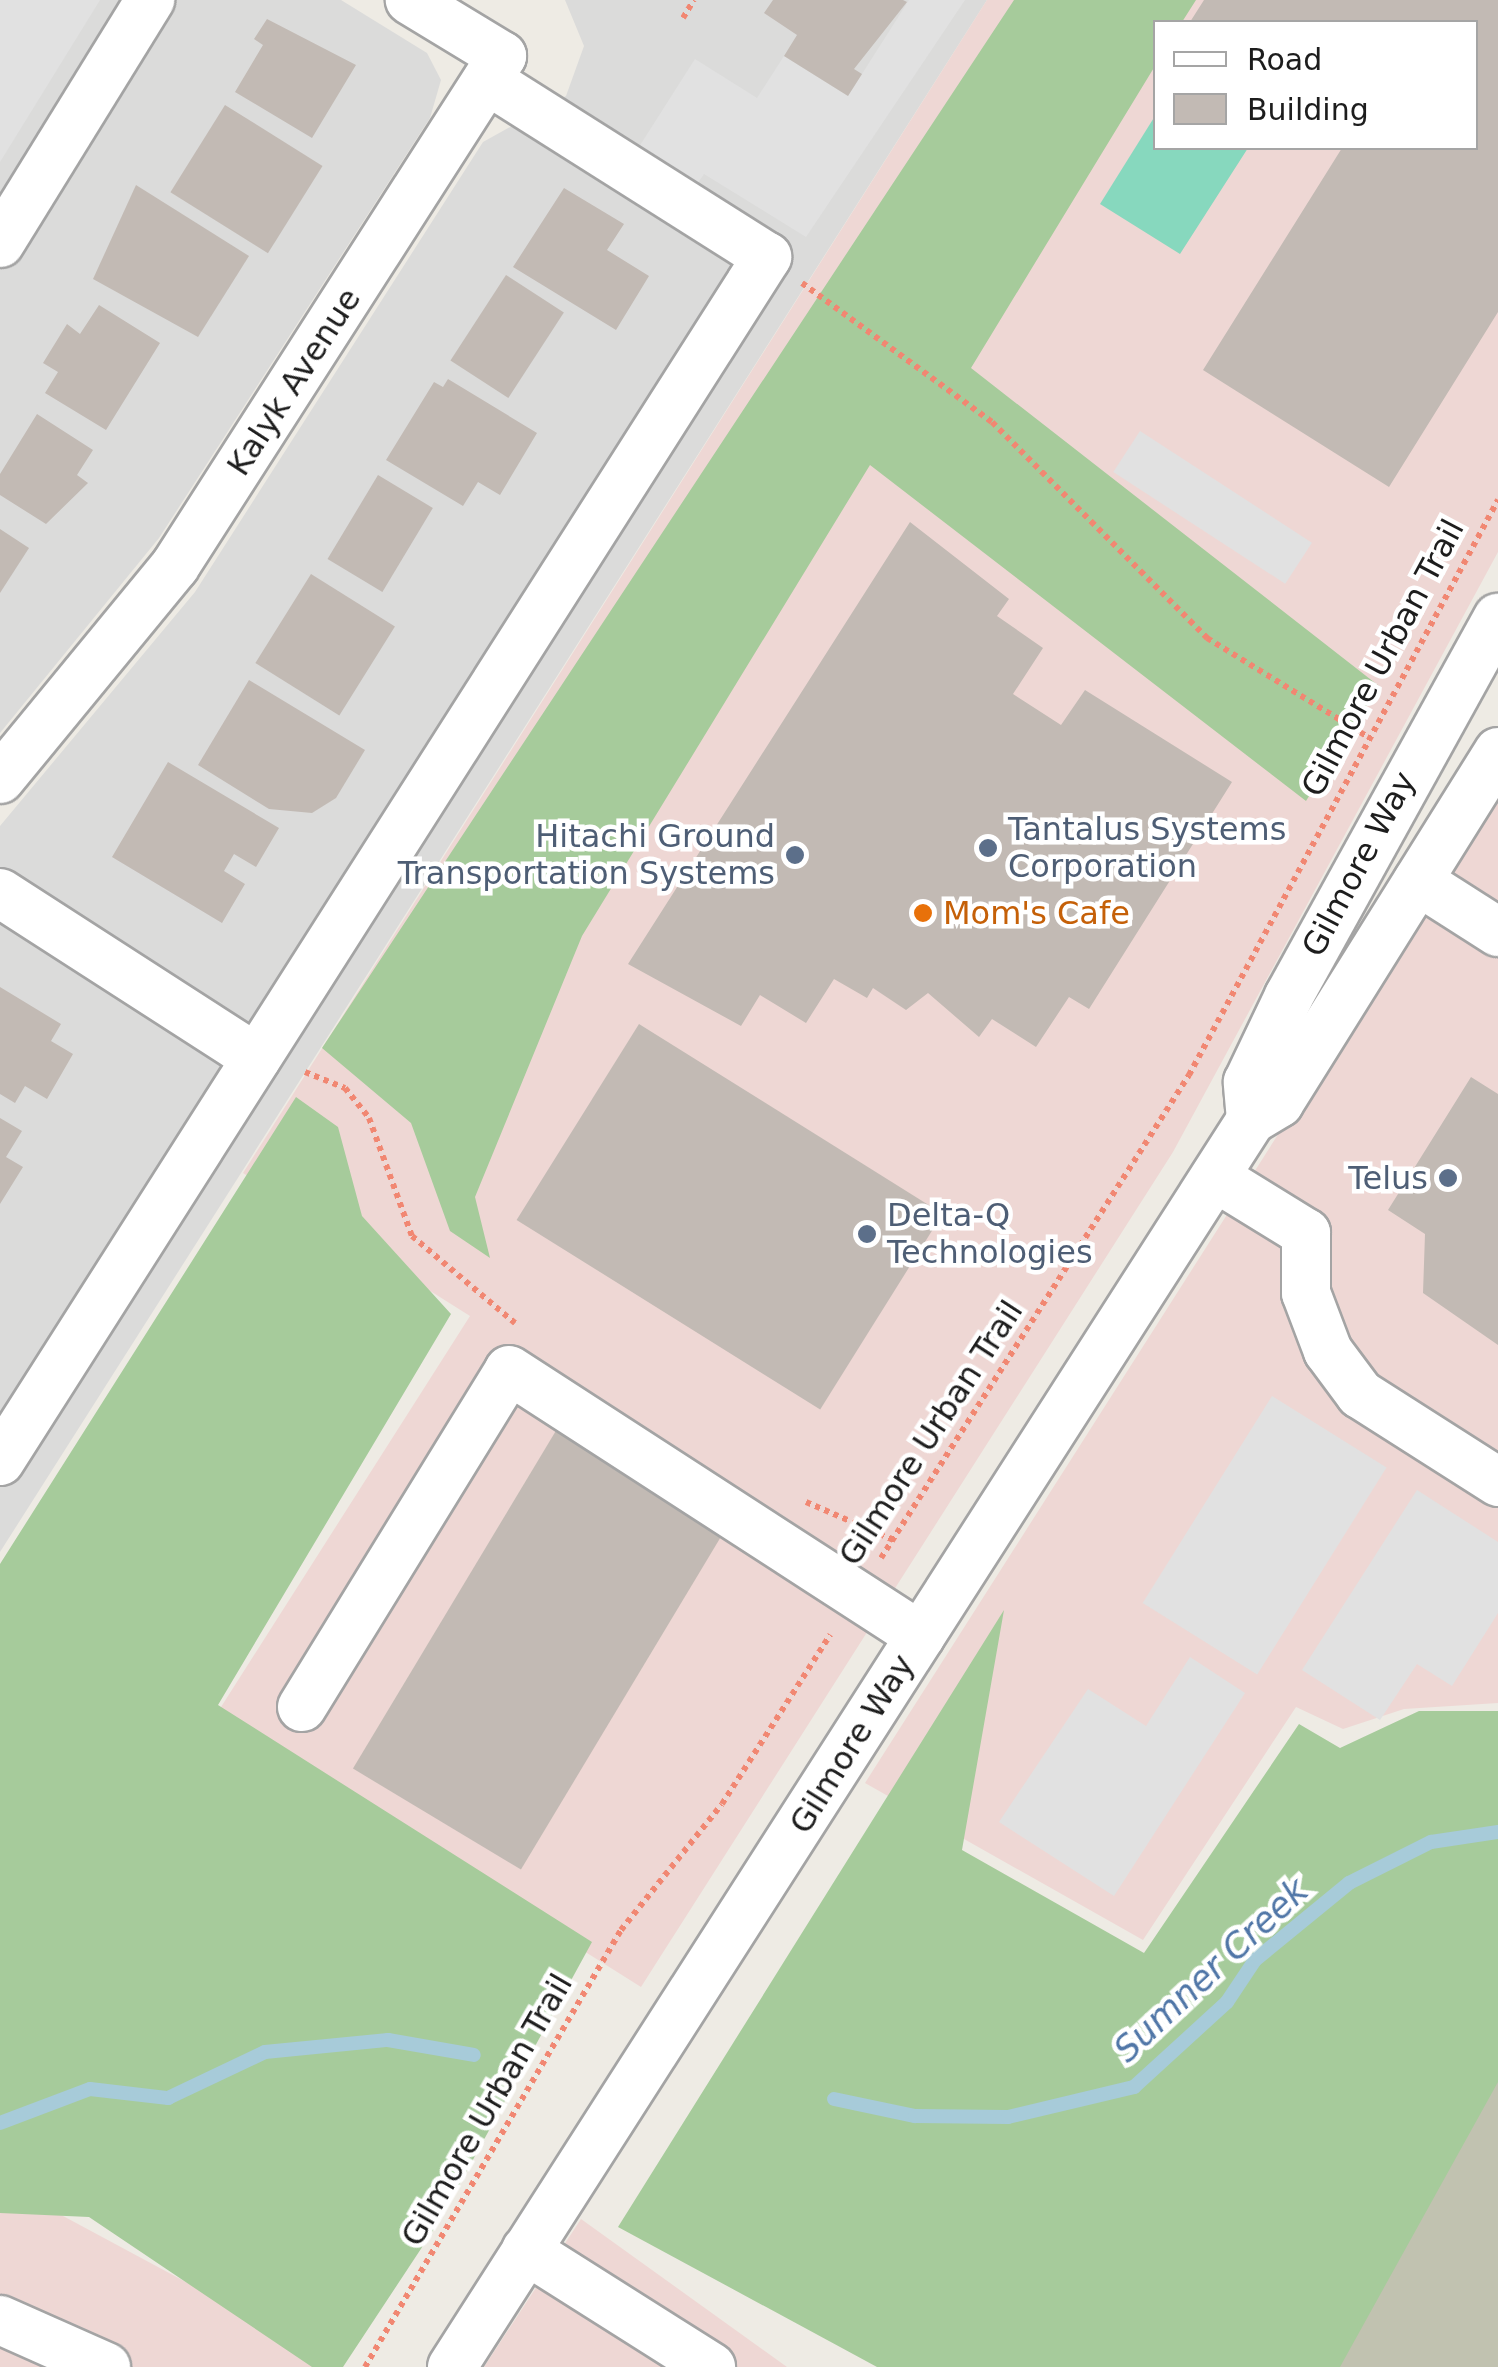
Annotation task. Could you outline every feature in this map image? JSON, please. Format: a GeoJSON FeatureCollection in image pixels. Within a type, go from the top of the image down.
{"type":"FeatureCollection","features":[{"type":"Feature","properties":{"kind":"street"},"geometry":{"type":"LineString","coordinates":[[0,243],[150,0]]}},
{"type":"Feature","properties":{"kind":"street"},"geometry":{"type":"LineString","coordinates":[[0,1460],[766,257],[487,80],[502,56],[410,0]]}},
{"type":"Feature","properties":{"kind":"street","name":"Kalyk Avenue"},"geometry":{"type":"LineString","coordinates":[[0,780],[175,566],[487,80]]}},
{"type":"Feature","properties":{"kind":"street","name":"Gilmore Way"},"geometry":{"type":"LineString","coordinates":[[1251,1120],[1248,1082],[1289,996],[1498,618]]}},
{"type":"Feature","properties":{"kind":"street","name":"Gilmore Way"},"geometry":{"type":"LineString","coordinates":[[452,2367],[1251,1120],[1279,1103],[1498,752]]}},
{"type":"Feature","properties":{"kind":"street"},"geometry":{"type":"LineString","coordinates":[[1418,881],[1498,932]]}},
{"type":"Feature","properties":{"kind":"street"},"geometry":{"type":"LineString","coordinates":[[0,893],[256,1058]]}},
{"type":"Feature","properties":{"kind":"street"},"geometry":{"type":"LineString","coordinates":[[1215,1177],[1306,1233],[1306,1292],[1328,1351],[1360,1394],[1498,1482]]}},
{"type":"Feature","properties":{"kind":"street"},"geometry":{"type":"LineString","coordinates":[[302,1707],[510,1370],[854,1598],[920,1636]]}},
{"type":"Feature","properties":{"kind":"street"},"geometry":{"type":"LineString","coordinates":[[526,2250],[711,2367]]}},
{"type":"Feature","properties":{"kind":"street"},"geometry":{"type":"LineString","coordinates":[[0,2320],[106,2367]]}},
{"type":"Feature","properties":{"kind":"path"},"geometry":{"type":"LineString","coordinates":[[683,18],[694,0]]}},
{"type":"Feature","properties":{"kind":"path"},"geometry":{"type":"LineString","coordinates":[[766,257],[992,422],[1207,638],[1368,736]]}},
{"type":"Feature","properties":{"kind":"path","name":"Gilmore Urban Trail"},"geometry":{"type":"LineString","coordinates":[[365,2367],[621,1930],[722,1804],[1189,1075],[1498,500]]}},
{"type":"Feature","properties":{"kind":"path"},"geometry":{"type":"LineString","coordinates":[[256,1058],[345,1088],[370,1118],[412,1236],[521,1327]]}},
{"type":"Feature","properties":{"kind":"path"},"geometry":{"type":"LineString","coordinates":[[786,1493],[894,1540]]}},
{"type":"Feature","properties":{"kind":"shaded area"},"geometry":{"type":"Polygon","coordinates":[[[0,0],[341,0],[427,53],[441,80],[430,118],[159,538],[0,733],[0,0]]]}},
{"type":"Feature","properties":{"kind":"shaded area"},"geometry":{"type":"Polygon","coordinates":[[[0,0],[100,0],[0,162],[0,0]]]}},
{"type":"Feature","properties":{"kind":"shaded area"},"geometry":{"type":"Polygon","coordinates":[[[565,0],[987,0],[0,1552],[0,826],[195,592],[483,142],[566,96],[584,46],[565,0]]]}},
{"type":"Feature","properties":{"kind":"shaded area"},"geometry":{"type":"Polygon","coordinates":[[[909,0],[965,0],[806,237],[704,174],[695,187],[637,150],[695,59],[757,98],[784,56],[848,96],[909,0]]]}},
{"type":"Feature","properties":{"kind":"shaded area"},"geometry":{"type":"Polygon","coordinates":[[[987,0],[1498,0],[1498,552],[1173,1152],[641,1987],[214,1718],[470,1316],[243,1173],[987,0]]]}},
{"type":"Feature","properties":{"kind":"shaded area"},"geometry":{"type":"Polygon","coordinates":[[[1140,431],[1312,543],[1285,584],[1113,472],[1140,431]]]}},
{"type":"Feature","properties":{"kind":"shaded area"},"geometry":{"type":"Polygon","coordinates":[[[1498,789],[1498,1703],[1404,1709],[1343,1729],[1296,1707],[1143,1940],[865,1783],[1498,789]]]}},
{"type":"Feature","properties":{"kind":"shaded area"},"geometry":{"type":"Polygon","coordinates":[[[1272,1396],[1386,1468],[1257,1674],[1143,1603],[1272,1396]]]}},
{"type":"Feature","properties":{"kind":"shaded area"},"geometry":{"type":"Polygon","coordinates":[[[1417,1490],[1498,1542],[1498,1613],[1452,1686],[1417,1664],[1380,1720],[1302,1670],[1417,1490]]]}},
{"type":"Feature","properties":{"kind":"shaded area"},"geometry":{"type":"Polygon","coordinates":[[[1190,1657],[1245,1693],[1114,1896],[999,1822],[1088,1689],[1146,1726],[1190,1657]]]}},
{"type":"Feature","properties":{"kind":"shaded area"},"geometry":{"type":"Polygon","coordinates":[[[1498,1954],[1498,2367],[1257,2367],[1498,1954]]]}},
{"type":"Feature","properties":{"kind":"shaded area"},"geometry":{"type":"Polygon","coordinates":[[[11,2188],[344,2367],[0,2367],[0,2192],[11,2188]]]}},
{"type":"Feature","properties":{"kind":"shaded area"},"geometry":{"type":"Polygon","coordinates":[[[581,2219],[787,2367],[484,2367],[581,2219]]]}},
{"type":"Feature","properties":{"kind":"green space"},"geometry":{"type":"Polygon","coordinates":[[[1014,0],[1196,0],[1183,20],[1153,20],[1153,69],[971,368],[1379,686],[1306,801],[870,465],[582,936],[475,1197],[490,1258],[450,1231],[411,1123],[322,1048],[1014,0]]]}},
{"type":"Feature","properties":{"kind":"green space"},"geometry":{"type":"Polygon","coordinates":[[[1153,119],[1153,150],[1247,150],[1180,254],[1100,204],[1153,119]]]}},
{"type":"Feature","properties":{"kind":"green space"},"geometry":{"type":"Polygon","coordinates":[[[296,1097],[338,1127],[362,1216],[451,1314],[218,1705],[592,1942],[440,2220],[343,2367],[312,2367],[89,2217],[0,2213],[0,1564],[296,1097]]]}},
{"type":"Feature","properties":{"kind":"green space"},"geometry":{"type":"Polygon","coordinates":[[[1004,1610],[962,1850],[1144,1953],[1299,1724],[1340,1748],[1419,1711],[1498,1711],[1498,2082],[1340,2367],[877,2367],[618,2227],[1004,1610]]]}},
{"type":"Feature","properties":{"kind":"building"},"geometry":{"type":"Polygon","coordinates":[[[773,0],[907,2],[854,69],[862,74],[848,96],[784,56],[797,35],[764,13],[773,0]]]}},
{"type":"Feature","properties":{"kind":"building"},"geometry":{"type":"Polygon","coordinates":[[[1204,0],[1498,0],[1498,312],[1389,487],[1203,370],[1341,150],[1478,150],[1478,20],[1191,20],[1204,0]]]}},
{"type":"Feature","properties":{"kind":"building"},"geometry":{"type":"Polygon","coordinates":[[[267,19],[356,65],[312,138],[235,92],[263,45],[254,39],[267,19]]]}},
{"type":"Feature","properties":{"kind":"building"},"geometry":{"type":"Polygon","coordinates":[[[225,105],[323,166],[268,253],[170,192],[225,105]]]}},
{"type":"Feature","properties":{"kind":"building"},"geometry":{"type":"Polygon","coordinates":[[[136,185],[249,256],[198,337],[93,279],[136,185]]]}},
{"type":"Feature","properties":{"kind":"building"},"geometry":{"type":"Polygon","coordinates":[[[564,188],[624,224],[607,250],[649,276],[616,330],[513,267],[564,188]]]}},
{"type":"Feature","properties":{"kind":"building"},"geometry":{"type":"Polygon","coordinates":[[[506,275],[564,313],[508,398],[450,361],[506,275]]]}},
{"type":"Feature","properties":{"kind":"building"},"geometry":{"type":"Polygon","coordinates":[[[99,305],[160,343],[106,430],[45,393],[58,372],[43,363],[67,324],[80,334],[99,305]]]}},
{"type":"Feature","properties":{"kind":"building"},"geometry":{"type":"Polygon","coordinates":[[[448,379],[537,433],[500,495],[478,482],[463,506],[386,460],[434,382],[443,387],[448,379]]]}},
{"type":"Feature","properties":{"kind":"building"},"geometry":{"type":"Polygon","coordinates":[[[37,414],[93,450],[77,475],[88,483],[46,524],[0,495],[0,474],[37,414]]]}},
{"type":"Feature","properties":{"kind":"building"},"geometry":{"type":"Polygon","coordinates":[[[378,475],[433,508],[382,592],[328,559],[378,475]]]}},
{"type":"Feature","properties":{"kind":"building"},"geometry":{"type":"Polygon","coordinates":[[[910,522],[1009,599],[997,616],[1043,648],[1013,694],[1061,725],[1085,690],[1232,782],[1089,1009],[1069,997],[1036,1047],[992,1019],[979,1037],[928,993],[906,1010],[873,988],[867,998],[834,979],[806,1023],[760,995],[741,1026],[628,964],[910,522]]]}},
{"type":"Feature","properties":{"kind":"building"},"geometry":{"type":"Polygon","coordinates":[[[0,529],[29,548],[0,593],[0,529]]]}},
{"type":"Feature","properties":{"kind":"building"},"geometry":{"type":"Polygon","coordinates":[[[311,574],[395,626],[339,716],[255,663],[311,574]]]}},
{"type":"Feature","properties":{"kind":"building"},"geometry":{"type":"Polygon","coordinates":[[[249,680],[365,750],[336,798],[312,813],[269,809],[198,765],[249,680]]]}},
{"type":"Feature","properties":{"kind":"building"},"geometry":{"type":"Polygon","coordinates":[[[168,762],[279,828],[256,867],[234,854],[224,871],[245,884],[222,923],[112,857],[168,762]]]}},
{"type":"Feature","properties":{"kind":"building"},"geometry":{"type":"Polygon","coordinates":[[[0,987],[61,1024],[51,1041],[73,1054],[47,1099],[25,1086],[15,1103],[0,1094],[0,987]]]}},
{"type":"Feature","properties":{"kind":"building"},"geometry":{"type":"Polygon","coordinates":[[[639,1024],[943,1214],[820,1410],[517,1220],[639,1024]]]}},
{"type":"Feature","properties":{"kind":"building"},"geometry":{"type":"Polygon","coordinates":[[[1471,1077],[1498,1094],[1498,1345],[1423,1293],[1425,1234],[1388,1210],[1471,1077]]]}},
{"type":"Feature","properties":{"kind":"building"},"geometry":{"type":"Polygon","coordinates":[[[0,1118],[22,1131],[6,1157],[23,1167],[0,1204],[0,1118]]]}},
{"type":"Feature","properties":{"kind":"building"},"geometry":{"type":"Polygon","coordinates":[[[560,1424],[728,1525],[521,1870],[353,1769],[560,1424]]]}},
{"type":"Feature","properties":{"kind":"waterway","name":"Sumner Creek"},"geometry":{"type":"LineString","coordinates":[[834,2099],[915,2116],[1008,2117],[1134,2087],[1227,2002],[1255,1960],[1349,1883],[1431,1842],[1498,1832]]}},
{"type":"Feature","properties":{"kind":"waterway","name":"Sumner Creek"},"geometry":{"type":"LineString","coordinates":[[0,2123],[90,2089],[168,2098],[265,2052],[388,2040],[474,2055]]}},
{"type":"Feature","properties":{"kind":"place","name":"Tantalus Systems Corporation"},"geometry":{"type":"Point","coordinates":[988,848]}},
{"type":"Feature","properties":{"kind":"place","name":"Hitachi Ground Transportation Systems"},"geometry":{"type":"Point","coordinates":[795,855]}},
{"type":"Feature","properties":{"kind":"place","name":"Mom's Cafe"},"geometry":{"type":"Point","coordinates":[923,913]}},
{"type":"Feature","properties":{"kind":"place","name":"Telus"},"geometry":{"type":"Point","coordinates":[1448,1178]}},
{"type":"Feature","properties":{"kind":"place","name":"Delta-Q Technologies"},"geometry":{"type":"Point","coordinates":[867,1234]}}]}
